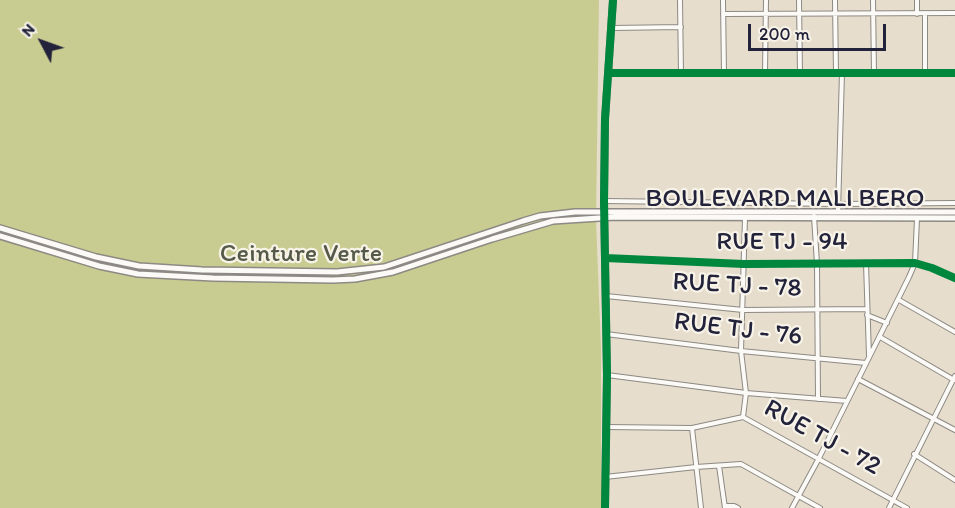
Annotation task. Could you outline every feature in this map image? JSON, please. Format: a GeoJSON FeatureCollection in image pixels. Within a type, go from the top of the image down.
{"type":"FeatureCollection","features":[{"type":"Feature","properties":{"kind":"main road"},"geometry":{"type":"LineString","coordinates":[[605,508],[607,375],[604,201],[613,0]]}},
{"type":"Feature","properties":{"kind":"main road","name":"BOULEVARD MALI BERO"},"geometry":{"type":"LineString","coordinates":[[604,214],[615,218],[746,217],[814,214],[838,207],[955,212]]}},
{"type":"Feature","properties":{"kind":"main road","name":"BOULEVARD MALI BERO"},"geometry":{"type":"LineString","coordinates":[[604,214],[632,211],[814,214],[917,219],[955,218]]}},
{"type":"Feature","properties":{"kind":"main road"},"geometry":{"type":"LineString","coordinates":[[0,236],[99,266],[138,274],[213,278],[355,279],[393,272],[553,221],[604,214]]}},
{"type":"Feature","properties":{"kind":"main road"},"geometry":{"type":"LineString","coordinates":[[0,228],[139,266],[191,270],[337,272],[384,267],[540,216],[593,215]]}},
{"type":"Feature","properties":{"kind":"street"},"geometry":{"type":"LineString","coordinates":[[680,0],[681,73]]}},
{"type":"Feature","properties":{"kind":"street"},"geometry":{"type":"LineString","coordinates":[[723,0],[724,73]]}},
{"type":"Feature","properties":{"kind":"street"},"geometry":{"type":"LineString","coordinates":[[765,73],[766,0]]}},
{"type":"Feature","properties":{"kind":"street"},"geometry":{"type":"LineString","coordinates":[[799,0],[800,73]]}},
{"type":"Feature","properties":{"kind":"street"},"geometry":{"type":"LineString","coordinates":[[835,0],[836,73]]}},
{"type":"Feature","properties":{"kind":"street"},"geometry":{"type":"LineString","coordinates":[[873,0],[874,73]]}},
{"type":"Feature","properties":{"kind":"street"},"geometry":{"type":"LineString","coordinates":[[917,0],[917,14]]}},
{"type":"Feature","properties":{"kind":"street"},"geometry":{"type":"LineString","coordinates":[[723,14],[955,13]]}},
{"type":"Feature","properties":{"kind":"street"},"geometry":{"type":"LineString","coordinates":[[925,14],[925,74]]}},
{"type":"Feature","properties":{"kind":"street"},"geometry":{"type":"LineString","coordinates":[[612,28],[681,27]]}},
{"type":"Feature","properties":{"kind":"street"},"geometry":{"type":"LineString","coordinates":[[609,73],[955,74]]}},
{"type":"Feature","properties":{"kind":"street"},"geometry":{"type":"LineString","coordinates":[[838,207],[842,73]]}},
{"type":"Feature","properties":{"kind":"street"},"geometry":{"type":"LineString","coordinates":[[604,201],[838,207],[955,204]]}},
{"type":"Feature","properties":{"kind":"street"},"geometry":{"type":"LineString","coordinates":[[632,201],[632,211]]}},
{"type":"Feature","properties":{"kind":"street"},"geometry":{"type":"LineString","coordinates":[[814,214],[818,310],[818,399]]}},
{"type":"Feature","properties":{"kind":"street"},"geometry":{"type":"LineString","coordinates":[[742,417],[746,393],[741,351],[746,217]]}},
{"type":"Feature","properties":{"kind":"street"},"geometry":{"type":"LineString","coordinates":[[792,508],[899,300],[915,263],[917,219]]}},
{"type":"Feature","properties":{"kind":"street","name":"RUE TJ - 94"},"geometry":{"type":"LineString","coordinates":[[605,258],[744,264],[915,263],[939,270],[955,278]]}},
{"type":"Feature","properties":{"kind":"street"},"geometry":{"type":"LineString","coordinates":[[866,263],[869,357]]}},
{"type":"Feature","properties":{"kind":"street","name":"RUE TJ - 78"},"geometry":{"type":"LineString","coordinates":[[606,296],[742,310],[867,309]]}},
{"type":"Feature","properties":{"kind":"street"},"geometry":{"type":"LineString","coordinates":[[899,300],[955,332]]}},
{"type":"Feature","properties":{"kind":"street"},"geometry":{"type":"LineString","coordinates":[[867,315],[887,323]]}},
{"type":"Feature","properties":{"kind":"street","name":"RUE TJ - 76"},"geometry":{"type":"LineString","coordinates":[[606,334],[741,351],[866,363]]}},
{"type":"Feature","properties":{"kind":"street"},"geometry":{"type":"LineString","coordinates":[[880,337],[954,379],[914,454],[889,508]]}},
{"type":"Feature","properties":{"kind":"street"},"geometry":{"type":"LineString","coordinates":[[607,375],[746,393],[847,401]]}},
{"type":"Feature","properties":{"kind":"street"},"geometry":{"type":"LineString","coordinates":[[858,380],[955,430]]}},
{"type":"Feature","properties":{"kind":"street","name":"RUE TJ - 72"},"geometry":{"type":"LineString","coordinates":[[606,427],[692,428],[742,417],[907,508]]}},
{"type":"Feature","properties":{"kind":"street"},"geometry":{"type":"LineString","coordinates":[[692,428],[700,508]]}},
{"type":"Feature","properties":{"kind":"street"},"geometry":{"type":"LineString","coordinates":[[914,454],[955,480]]}},
{"type":"Feature","properties":{"kind":"street"},"geometry":{"type":"LineString","coordinates":[[719,466],[725,507],[738,508]]}},
{"type":"Feature","properties":{"kind":"street"},"geometry":{"type":"LineString","coordinates":[[605,477],[696,467],[745,466],[820,508]]}},
{"type":"Feature","properties":{"kind":"green space","name":"Ceinture Verte"},"geometry":{"type":"Polygon","coordinates":[[[0,0],[599,0],[596,220],[601,349],[601,508],[0,508],[0,0]]]}},
{"type":"Feature","properties":{"kind":"cycle path"},"geometry":{"type":"LineString","coordinates":[[605,508],[607,375],[605,119],[613,0]]}},
{"type":"Feature","properties":{"kind":"cycle path"},"geometry":{"type":"LineString","coordinates":[[609,73],[955,73]]}},
{"type":"Feature","properties":{"kind":"cycle path"},"geometry":{"type":"LineString","coordinates":[[605,258],[744,264],[915,263],[955,278]]}}]}
